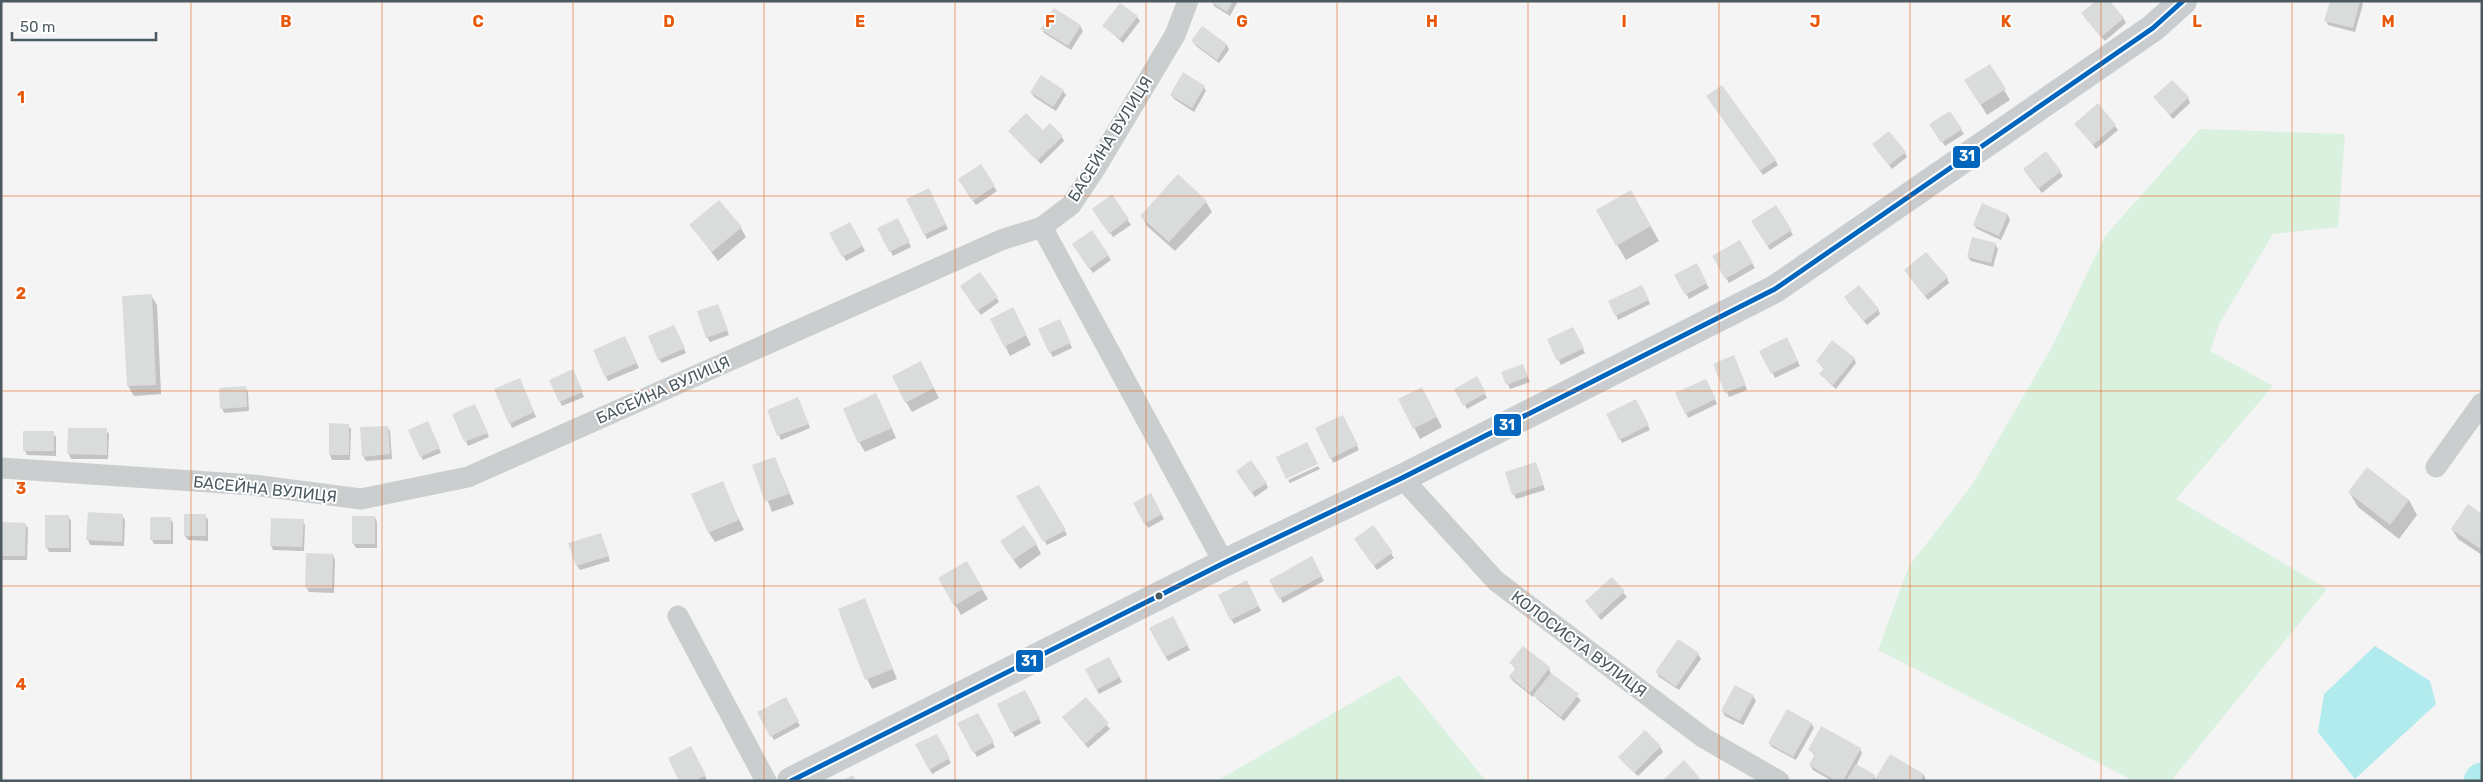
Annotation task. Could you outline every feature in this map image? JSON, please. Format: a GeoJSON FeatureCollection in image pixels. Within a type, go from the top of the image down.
{"type":"FeatureCollection","features":[{"type":"Feature","properties":{"kind":"main road"},"geometry":{"type":"LineString","coordinates":[[792,781],[1224,563],[1402,478],[1775,289],[2153,28],[2184,1]]}},
{"type":"Feature","properties":{"kind":"street","name":"БАСЕЙНА ВУЛИЦЯ"},"geometry":{"type":"LineString","coordinates":[[1,468],[253,485],[361,499],[468,477],[1001,240],[1042,226],[1071,205],[1093,172],[1175,35],[1188,1]]}},
{"type":"Feature","properties":{"kind":"street"},"geometry":{"type":"LineString","coordinates":[[1042,226],[1224,563]]}},
{"type":"Feature","properties":{"kind":"street"},"geometry":{"type":"LineString","coordinates":[[2436,467],[2482,403]]}},
{"type":"Feature","properties":{"kind":"street","name":"КОЛОСИСТА ВУЛИЦЯ"},"geometry":{"type":"LineString","coordinates":[[1402,478],[1496,581],[1704,738],[1779,781]]}},
{"type":"Feature","properties":{"kind":"street"},"geometry":{"type":"LineString","coordinates":[[678,616],[766,781]]}},
{"type":"Feature","properties":{"kind":"green space"},"geometry":{"type":"Polygon","coordinates":[[[2200,129],[2345,134],[2338,227],[2273,234],[2219,324],[2210,351],[2273,386],[2176,499],[2327,589],[2171,781],[2134,781],[1878,650],[1909,566],[1972,485],[2053,345],[2105,236],[2200,129]]]}},
{"type":"Feature","properties":{"kind":"green space"},"geometry":{"type":"Polygon","coordinates":[[[1399,675],[1486,781],[1217,781],[1399,675]]]}},
{"type":"Feature","properties":{"kind":"water"},"geometry":{"type":"Polygon","coordinates":[[[2375,646],[2430,681],[2436,704],[2355,779],[2318,732],[2324,694],[2375,646]]]}},
{"type":"Feature","properties":{"kind":"building"},"geometry":{"type":"Polygon","coordinates":[[[1209,1],[1233,1],[1227,12],[1209,1]]]}},
{"type":"Feature","properties":{"kind":"building"},"geometry":{"type":"Polygon","coordinates":[[[2096,1],[2110,1],[2124,18],[2101,37],[2081,13],[2096,1]]]}},
{"type":"Feature","properties":{"kind":"building"},"geometry":{"type":"Polygon","coordinates":[[[2330,1],[2360,1],[2353,28],[2324,21],[2330,1]]]}},
{"type":"Feature","properties":{"kind":"building"},"geometry":{"type":"Polygon","coordinates":[[[1120,3],[1138,16],[1120,39],[1102,26],[1120,3]]]}},
{"type":"Feature","properties":{"kind":"building"},"geometry":{"type":"Polygon","coordinates":[[[1054,8],[1081,25],[1068,46],[1040,29],[1054,8]]]}},
{"type":"Feature","properties":{"kind":"building"},"geometry":{"type":"Polygon","coordinates":[[[1202,26],[1227,44],[1217,60],[1191,41],[1202,26]]]}},
{"type":"Feature","properties":{"kind":"building"},"geometry":{"type":"Polygon","coordinates":[[[1990,64],[2006,89],[1980,105],[1964,80],[1990,64]]]}},
{"type":"Feature","properties":{"kind":"building"},"geometry":{"type":"Polygon","coordinates":[[[1183,72],[1205,86],[1192,108],[1170,95],[1183,72]]]}},
{"type":"Feature","properties":{"kind":"building"},"geometry":{"type":"Polygon","coordinates":[[[1041,75],[1064,90],[1053,107],[1030,92],[1041,75]]]}},
{"type":"Feature","properties":{"kind":"building"},"geometry":{"type":"Polygon","coordinates":[[[2172,80],[2189,97],[2170,115],[2153,97],[2172,80]]]}},
{"type":"Feature","properties":{"kind":"building"},"geometry":{"type":"Polygon","coordinates":[[[1722,85],[1776,160],[1760,171],[1706,96],[1722,85]]]}},
{"type":"Feature","properties":{"kind":"building"},"geometry":{"type":"Polygon","coordinates":[[[2098,103],[2116,125],[2093,145],[2074,124],[2098,103]]]}},
{"type":"Feature","properties":{"kind":"building"},"geometry":{"type":"Polygon","coordinates":[[[1950,111],[1962,129],[1941,143],[1929,124],[1950,111]]]}},
{"type":"Feature","properties":{"kind":"building"},"geometry":{"type":"Polygon","coordinates":[[[1026,113],[1043,130],[1050,123],[1063,136],[1037,161],[1008,131],[1026,113]]]}},
{"type":"Feature","properties":{"kind":"building"},"geometry":{"type":"Polygon","coordinates":[[[1889,131],[1906,152],[1889,165],[1872,144],[1889,131]]]}},
{"type":"Feature","properties":{"kind":"building"},"geometry":{"type":"Polygon","coordinates":[[[2046,151],[2061,171],[2038,189],[2023,169],[2046,151]]]}},
{"type":"Feature","properties":{"kind":"building"},"geometry":{"type":"Polygon","coordinates":[[[981,164],[995,186],[972,201],[958,179],[981,164]]]}},
{"type":"Feature","properties":{"kind":"building"},"geometry":{"type":"Polygon","coordinates":[[[1178,174],[1207,201],[1169,242],[1140,216],[1178,174]]]}},
{"type":"Feature","properties":{"kind":"building"},"geometry":{"type":"Polygon","coordinates":[[[929,188],[946,224],[924,235],[906,199],[929,188]]]}},
{"type":"Feature","properties":{"kind":"building"},"geometry":{"type":"Polygon","coordinates":[[[1631,190],[1651,226],[1616,246],[1596,210],[1631,190]]]}},
{"type":"Feature","properties":{"kind":"building"},"geometry":{"type":"Polygon","coordinates":[[[1112,194],[1129,219],[1109,234],[1092,209],[1112,194]]]}},
{"type":"Feature","properties":{"kind":"building"},"geometry":{"type":"Polygon","coordinates":[[[719,200],[742,227],[712,252],[689,225],[719,200]]]}},
{"type":"Feature","properties":{"kind":"building"},"geometry":{"type":"Polygon","coordinates":[[[1982,203],[2008,214],[1999,236],[1973,225],[1982,203]]]}},
{"type":"Feature","properties":{"kind":"building"},"geometry":{"type":"Polygon","coordinates":[[[1776,205],[1792,230],[1767,246],[1751,221],[1776,205]]]}},
{"type":"Feature","properties":{"kind":"building"},"geometry":{"type":"Polygon","coordinates":[[[898,218],[910,242],[889,252],[877,228],[898,218]]]}},
{"type":"Feature","properties":{"kind":"building"},"geometry":{"type":"Polygon","coordinates":[[[850,222],[863,246],[842,257],[829,233],[850,222]]]}},
{"type":"Feature","properties":{"kind":"building"},"geometry":{"type":"Polygon","coordinates":[[[1092,230],[1109,255],[1089,269],[1072,244],[1092,230]]]}},
{"type":"Feature","properties":{"kind":"building"},"geometry":{"type":"Polygon","coordinates":[[[1972,237],[1996,243],[1991,263],[1967,257],[1972,237]]]}},
{"type":"Feature","properties":{"kind":"building"},"geometry":{"type":"Polygon","coordinates":[[[1740,240],[1753,263],[1725,279],[1712,256],[1740,240]]]}},
{"type":"Feature","properties":{"kind":"building"},"geometry":{"type":"Polygon","coordinates":[[[1926,252],[1948,277],[1925,296],[1904,270],[1926,252]]]}},
{"type":"Feature","properties":{"kind":"building"},"geometry":{"type":"Polygon","coordinates":[[[1697,263],[1707,283],[1685,295],[1674,275],[1697,263]]]}},
{"type":"Feature","properties":{"kind":"building"},"geometry":{"type":"Polygon","coordinates":[[[980,272],[998,297],[977,311],[960,286],[980,272]]]}},
{"type":"Feature","properties":{"kind":"building"},"geometry":{"type":"Polygon","coordinates":[[[1642,285],[1649,300],[1615,316],[1608,301],[1642,285]]]}},
{"type":"Feature","properties":{"kind":"building"},"geometry":{"type":"Polygon","coordinates":[[[1859,285],[1879,309],[1864,321],[1844,297],[1859,285]]]}},
{"type":"Feature","properties":{"kind":"building"},"geometry":{"type":"Polygon","coordinates":[[[152,294],[156,385],[127,386],[122,296],[152,294]]]}},
{"type":"Feature","properties":{"kind":"building"},"geometry":{"type":"Polygon","coordinates":[[[718,304],[728,330],[706,338],[697,311],[718,304]]]}},
{"type":"Feature","properties":{"kind":"building"},"geometry":{"type":"Polygon","coordinates":[[[1013,307],[1027,335],[1004,347],[990,319],[1013,307]]]}},
{"type":"Feature","properties":{"kind":"building"},"geometry":{"type":"Polygon","coordinates":[[[1060,319],[1071,343],[1049,353],[1038,329],[1060,319]]]}},
{"type":"Feature","properties":{"kind":"building"},"geometry":{"type":"Polygon","coordinates":[[[674,325],[685,348],[658,360],[648,336],[674,325]]]}},
{"type":"Feature","properties":{"kind":"building"},"geometry":{"type":"Polygon","coordinates":[[[1573,327],[1584,348],[1557,361],[1547,339],[1573,327]]]}},
{"type":"Feature","properties":{"kind":"building"},"geometry":{"type":"Polygon","coordinates":[[[625,336],[637,363],[605,377],[593,350],[625,336]]]}},
{"type":"Feature","properties":{"kind":"building"},"geometry":{"type":"Polygon","coordinates":[[[1787,337],[1798,361],[1771,374],[1759,351],[1787,337]]]}},
{"type":"Feature","properties":{"kind":"building"},"geometry":{"type":"Polygon","coordinates":[[[1832,340],[1855,358],[1833,385],[1819,374],[1824,368],[1816,361],[1832,340]]]}},
{"type":"Feature","properties":{"kind":"building"},"geometry":{"type":"Polygon","coordinates":[[[1734,355],[1746,385],[1725,393],[1713,364],[1734,355]]]}},
{"type":"Feature","properties":{"kind":"building"},"geometry":{"type":"Polygon","coordinates":[[[921,361],[934,388],[905,403],[892,376],[921,361]]]}},
{"type":"Feature","properties":{"kind":"building"},"geometry":{"type":"Polygon","coordinates":[[[1523,364],[1528,377],[1506,385],[1501,372],[1523,364]]]}},
{"type":"Feature","properties":{"kind":"building"},"geometry":{"type":"Polygon","coordinates":[[[573,369],[583,392],[559,402],[549,380],[573,369]]]}},
{"type":"Feature","properties":{"kind":"building"},"geometry":{"type":"Polygon","coordinates":[[[1477,376],[1486,393],[1463,406],[1454,389],[1477,376]]]}},
{"type":"Feature","properties":{"kind":"building"},"geometry":{"type":"Polygon","coordinates":[[[520,378],[534,412],[509,424],[494,389],[520,378]]]}},
{"type":"Feature","properties":{"kind":"building"},"geometry":{"type":"Polygon","coordinates":[[[1706,379],[1716,399],[1685,414],[1675,393],[1706,379]]]}},
{"type":"Feature","properties":{"kind":"building"},"geometry":{"type":"Polygon","coordinates":[[[246,386],[247,407],[220,409],[219,388],[246,386]]]}},
{"type":"Feature","properties":{"kind":"building"},"geometry":{"type":"Polygon","coordinates":[[[1422,387],[1437,417],[1413,429],[1398,399],[1422,387]]]}},
{"type":"Feature","properties":{"kind":"building"},"geometry":{"type":"Polygon","coordinates":[[[876,393],[892,428],[858,443],[843,409],[876,393]]]}},
{"type":"Feature","properties":{"kind":"building"},"geometry":{"type":"Polygon","coordinates":[[[798,397],[809,424],[777,436],[767,410],[798,397]]]}},
{"type":"Feature","properties":{"kind":"building"},"geometry":{"type":"Polygon","coordinates":[[[1636,399],[1649,425],[1619,440],[1606,414],[1636,399]]]}},
{"type":"Feature","properties":{"kind":"building"},"geometry":{"type":"Polygon","coordinates":[[[475,404],[488,433],[464,442],[452,414],[475,404]]]}},
{"type":"Feature","properties":{"kind":"building"},"geometry":{"type":"Polygon","coordinates":[[[1343,415],[1358,445],[1330,459],[1315,428],[1343,415]]]}},
{"type":"Feature","properties":{"kind":"building"},"geometry":{"type":"Polygon","coordinates":[[[428,421],[440,448],[420,457],[408,430],[428,421]]]}},
{"type":"Feature","properties":{"kind":"building"},"geometry":{"type":"Polygon","coordinates":[[[329,423],[349,424],[349,455],[329,455],[329,423]]]}},
{"type":"Feature","properties":{"kind":"building"},"geometry":{"type":"Polygon","coordinates":[[[388,426],[390,454],[362,457],[360,427],[388,426]]]}},
{"type":"Feature","properties":{"kind":"building"},"geometry":{"type":"Polygon","coordinates":[[[68,428],[107,428],[107,455],[67,454],[68,428]]]}},
{"type":"Feature","properties":{"kind":"building"},"geometry":{"type":"Polygon","coordinates":[[[23,431],[54,431],[54,451],[23,451],[23,431]]]}},
{"type":"Feature","properties":{"kind":"building"},"geometry":{"type":"Polygon","coordinates":[[[1307,442],[1318,464],[1286,479],[1276,457],[1307,442]]]}},
{"type":"Feature","properties":{"kind":"building"},"geometry":{"type":"Polygon","coordinates":[[[775,457],[789,494],[765,502],[752,465],[775,457]]]}},
{"type":"Feature","properties":{"kind":"building"},"geometry":{"type":"Polygon","coordinates":[[[1251,460],[1267,483],[1251,493],[1236,471],[1251,460]]]}},
{"type":"Feature","properties":{"kind":"building"},"geometry":{"type":"Polygon","coordinates":[[[1536,462],[1543,485],[1512,495],[1505,472],[1536,462]]]}},
{"type":"Feature","properties":{"kind":"building"},"geometry":{"type":"Polygon","coordinates":[[[2367,467],[2409,500],[2390,525],[2348,492],[2367,467]]]}},
{"type":"Feature","properties":{"kind":"building"},"geometry":{"type":"Polygon","coordinates":[[[723,481],[739,520],[708,533],[691,494],[723,481]]]}},
{"type":"Feature","properties":{"kind":"building"},"geometry":{"type":"Polygon","coordinates":[[[1039,485],[1066,530],[1043,542],[1016,496],[1039,485]]]}},
{"type":"Feature","properties":{"kind":"building"},"geometry":{"type":"Polygon","coordinates":[[[1151,493],[1162,514],[1144,524],[1133,503],[1151,493]]]}},
{"type":"Feature","properties":{"kind":"building"},"geometry":{"type":"Polygon","coordinates":[[[2468,504],[2482,514],[2482,550],[2451,529],[2468,504]]]}},
{"type":"Feature","properties":{"kind":"building"},"geometry":{"type":"Polygon","coordinates":[[[88,512],[123,514],[122,542],[86,540],[88,512]]]}},
{"type":"Feature","properties":{"kind":"building"},"geometry":{"type":"Polygon","coordinates":[[[184,514],[206,514],[206,536],[184,536],[184,514]]]}},
{"type":"Feature","properties":{"kind":"building"},"geometry":{"type":"Polygon","coordinates":[[[45,515],[69,515],[69,548],[45,548],[45,515]]]}},
{"type":"Feature","properties":{"kind":"building"},"geometry":{"type":"Polygon","coordinates":[[[352,516],[375,516],[375,544],[352,544],[352,516]]]}},
{"type":"Feature","properties":{"kind":"building"},"geometry":{"type":"Polygon","coordinates":[[[150,517],[171,517],[171,540],[150,540],[150,517]]]}},
{"type":"Feature","properties":{"kind":"building"},"geometry":{"type":"Polygon","coordinates":[[[271,518],[304,519],[302,547],[270,546],[271,518]]]}},
{"type":"Feature","properties":{"kind":"building"},"geometry":{"type":"Polygon","coordinates":[[[1,522],[26,523],[25,556],[1,556],[1,522]]]}},
{"type":"Feature","properties":{"kind":"building"},"geometry":{"type":"Polygon","coordinates":[[[1024,525],[1037,544],[1013,560],[1000,541],[1024,525]]]}},
{"type":"Feature","properties":{"kind":"building"},"geometry":{"type":"Polygon","coordinates":[[[1373,525],[1393,552],[1374,566],[1354,539],[1373,525]]]}},
{"type":"Feature","properties":{"kind":"building"},"geometry":{"type":"Polygon","coordinates":[[[601,533],[609,556],[576,566],[568,543],[601,533]]]}},
{"type":"Feature","properties":{"kind":"building"},"geometry":{"type":"Polygon","coordinates":[[[306,553],[333,554],[332,588],[305,588],[306,553]]]}},
{"type":"Feature","properties":{"kind":"building"},"geometry":{"type":"Polygon","coordinates":[[[1312,556],[1322,576],[1279,599],[1269,580],[1312,556]]]}},
{"type":"Feature","properties":{"kind":"building"},"geometry":{"type":"Polygon","coordinates":[[[967,561],[983,589],[954,606],[938,578],[967,561]]]}},
{"type":"Feature","properties":{"kind":"building"},"geometry":{"type":"Polygon","coordinates":[[[1612,577],[1625,591],[1598,616],[1585,601],[1612,577]]]}},
{"type":"Feature","properties":{"kind":"building"},"geometry":{"type":"Polygon","coordinates":[[[1247,580],[1259,606],[1230,620],[1218,595],[1247,580]]]}},
{"type":"Feature","properties":{"kind":"building"},"geometry":{"type":"Polygon","coordinates":[[[865,598],[893,669],[865,680],[838,609],[865,598]]]}},
{"type":"Feature","properties":{"kind":"building"},"geometry":{"type":"Polygon","coordinates":[[[1173,616],[1188,645],[1165,657],[1149,628],[1173,616]]]}},
{"type":"Feature","properties":{"kind":"building"},"geometry":{"type":"Polygon","coordinates":[[[1678,639],[1699,653],[1676,687],[1655,672],[1678,639]]]}},
{"type":"Feature","properties":{"kind":"building"},"geometry":{"type":"Polygon","coordinates":[[[1523,646],[1550,667],[1530,693],[1509,676],[1516,668],[1509,663],[1523,646]]]}},
{"type":"Feature","properties":{"kind":"building"},"geometry":{"type":"Polygon","coordinates":[[[1109,657],[1120,677],[1096,690],[1085,669],[1109,657]]]}},
{"type":"Feature","properties":{"kind":"building"},"geometry":{"type":"Polygon","coordinates":[[[1551,673],[1579,694],[1561,717],[1533,695],[1551,673]]]}},
{"type":"Feature","properties":{"kind":"building"},"geometry":{"type":"Polygon","coordinates":[[[1735,685],[1754,695],[1740,721],[1721,711],[1735,685]]]}},
{"type":"Feature","properties":{"kind":"building"},"geometry":{"type":"Polygon","coordinates":[[[1025,690],[1040,718],[1011,733],[997,704],[1025,690]]]}},
{"type":"Feature","properties":{"kind":"building"},"geometry":{"type":"Polygon","coordinates":[[[786,697],[799,721],[770,737],[757,712],[786,697]]]}},
{"type":"Feature","properties":{"kind":"building"},"geometry":{"type":"Polygon","coordinates":[[[1086,697],[1109,723],[1085,744],[1062,717],[1086,697]]]}},
{"type":"Feature","properties":{"kind":"building"},"geometry":{"type":"Polygon","coordinates":[[[1787,709],[1812,723],[1793,757],[1768,743],[1787,709]]]}},
{"type":"Feature","properties":{"kind":"building"},"geometry":{"type":"Polygon","coordinates":[[[978,713],[994,742],[973,753],[957,723],[978,713]]]}},
{"type":"Feature","properties":{"kind":"building"},"geometry":{"type":"Polygon","coordinates":[[[1821,726],[1861,748],[1843,781],[1836,781],[1809,765],[1815,754],[1808,750],[1821,726]]]}},
{"type":"Feature","properties":{"kind":"building"},"geometry":{"type":"Polygon","coordinates":[[[1645,730],[1661,746],[1634,773],[1618,757],[1645,730]]]}},
{"type":"Feature","properties":{"kind":"building"},"geometry":{"type":"Polygon","coordinates":[[[937,734],[950,758],[929,770],[915,744],[937,734]]]}},
{"type":"Feature","properties":{"kind":"building"},"geometry":{"type":"Polygon","coordinates":[[[691,746],[706,775],[694,781],[679,781],[668,758],[691,746]]]}},
{"type":"Feature","properties":{"kind":"building"},"geometry":{"type":"Polygon","coordinates":[[[1890,754],[1924,774],[1920,781],[1874,781],[1890,754]]]}},
{"type":"Feature","properties":{"kind":"building"},"geometry":{"type":"Polygon","coordinates":[[[1684,760],[1700,778],[1698,781],[1662,781],[1684,760]]]}},
{"type":"Feature","properties":{"kind":"building"},"geometry":{"type":"Polygon","coordinates":[[[1856,764],[1875,775],[1872,781],[1846,781],[1856,764]]]}},
{"type":"Feature","properties":{"kind":"building"},"geometry":{"type":"Polygon","coordinates":[[[853,775],[856,781],[841,781],[853,775]]]}},
{"type":"Feature","properties":{"kind":"transit line","name":"31"},"geometry":{"type":"LineString","coordinates":[[791,781],[1224,563],[1402,478],[1775,289],[2153,28],[2183,1]]}}]}
